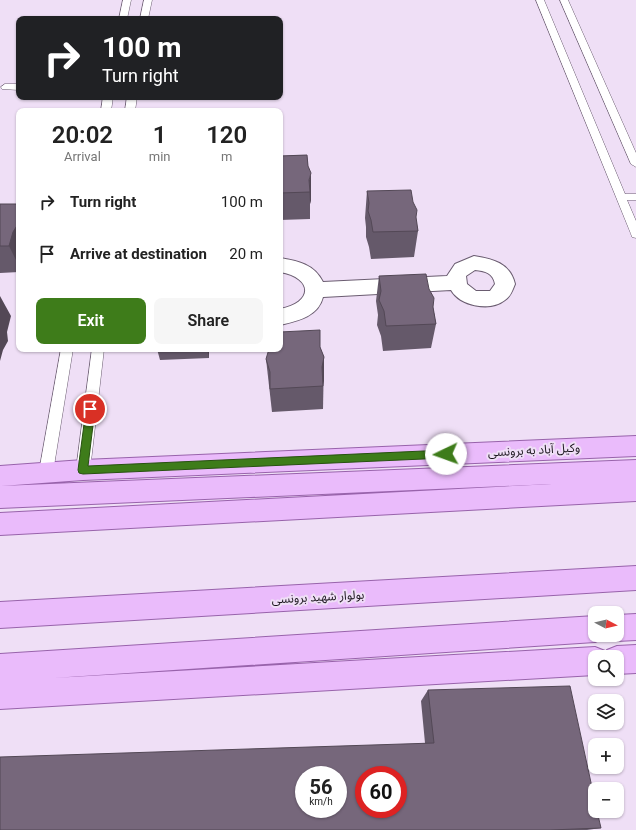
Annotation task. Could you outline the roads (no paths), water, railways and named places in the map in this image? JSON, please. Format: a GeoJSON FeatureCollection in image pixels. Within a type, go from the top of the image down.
{"type":"FeatureCollection","features":[{"type":"Feature","properties":{"kind":"main road","name":"وکیل آباد به برونسی"},"geometry":{"type":"LineString","coordinates":[[0,476],[83,470],[636,446]]}},
{"type":"Feature","properties":{"kind":"main road"},"geometry":{"type":"LineString","coordinates":[[0,496],[636,470]]}},
{"type":"Feature","properties":{"kind":"main road"},"geometry":{"type":"LineString","coordinates":[[0,524],[636,490]]}},
{"type":"Feature","properties":{"kind":"main road","name":"بولوار شهید برونسی"},"geometry":{"type":"LineString","coordinates":[[0,615],[636,578]]}},
{"type":"Feature","properties":{"kind":"main road"},"geometry":{"type":"LineString","coordinates":[[624,627],[636,626]]}},
{"type":"Feature","properties":{"kind":"main road"},"geometry":{"type":"LineString","coordinates":[[0,668],[588,629]]}},
{"type":"Feature","properties":{"kind":"main road"},"geometry":{"type":"LineString","coordinates":[[624,660],[636,659]]}},
{"type":"Feature","properties":{"kind":"main road"},"geometry":{"type":"LineString","coordinates":[[0,695],[588,661]]}},
{"type":"Feature","properties":{"kind":"street"},"geometry":{"type":"LineString","coordinates":[[283,266],[296,268],[304,271],[314,282],[316,290],[314,299],[308,307],[300,313],[283,317]]}},
{"type":"Feature","properties":{"kind":"street"},"geometry":{"type":"LineString","coordinates":[[316,290],[456,283]]}},
{"type":"Feature","properties":{"kind":"lane"},"geometry":{"type":"LineString","coordinates":[[124,16],[127,0]]}},
{"type":"Feature","properties":{"kind":"lane"},"geometry":{"type":"LineString","coordinates":[[145,16],[148,0]]}},
{"type":"Feature","properties":{"kind":"lane"},"geometry":{"type":"LineString","coordinates":[[540,0],[636,234]]}},
{"type":"Feature","properties":{"kind":"lane"},"geometry":{"type":"LineString","coordinates":[[564,0],[636,164]]}},
{"type":"Feature","properties":{"kind":"lane"},"geometry":{"type":"LineString","coordinates":[[5,87],[16,87]]}},
{"type":"Feature","properties":{"kind":"lane"},"geometry":{"type":"LineString","coordinates":[[621,197],[636,197]]}},
{"type":"Feature","properties":{"kind":"lane"},"geometry":{"type":"LineString","coordinates":[[46,472],[66,352]]}},
{"type":"Feature","properties":{"kind":"lane"},"geometry":{"type":"LineString","coordinates":[[83,470],[98,352]]}}]}
